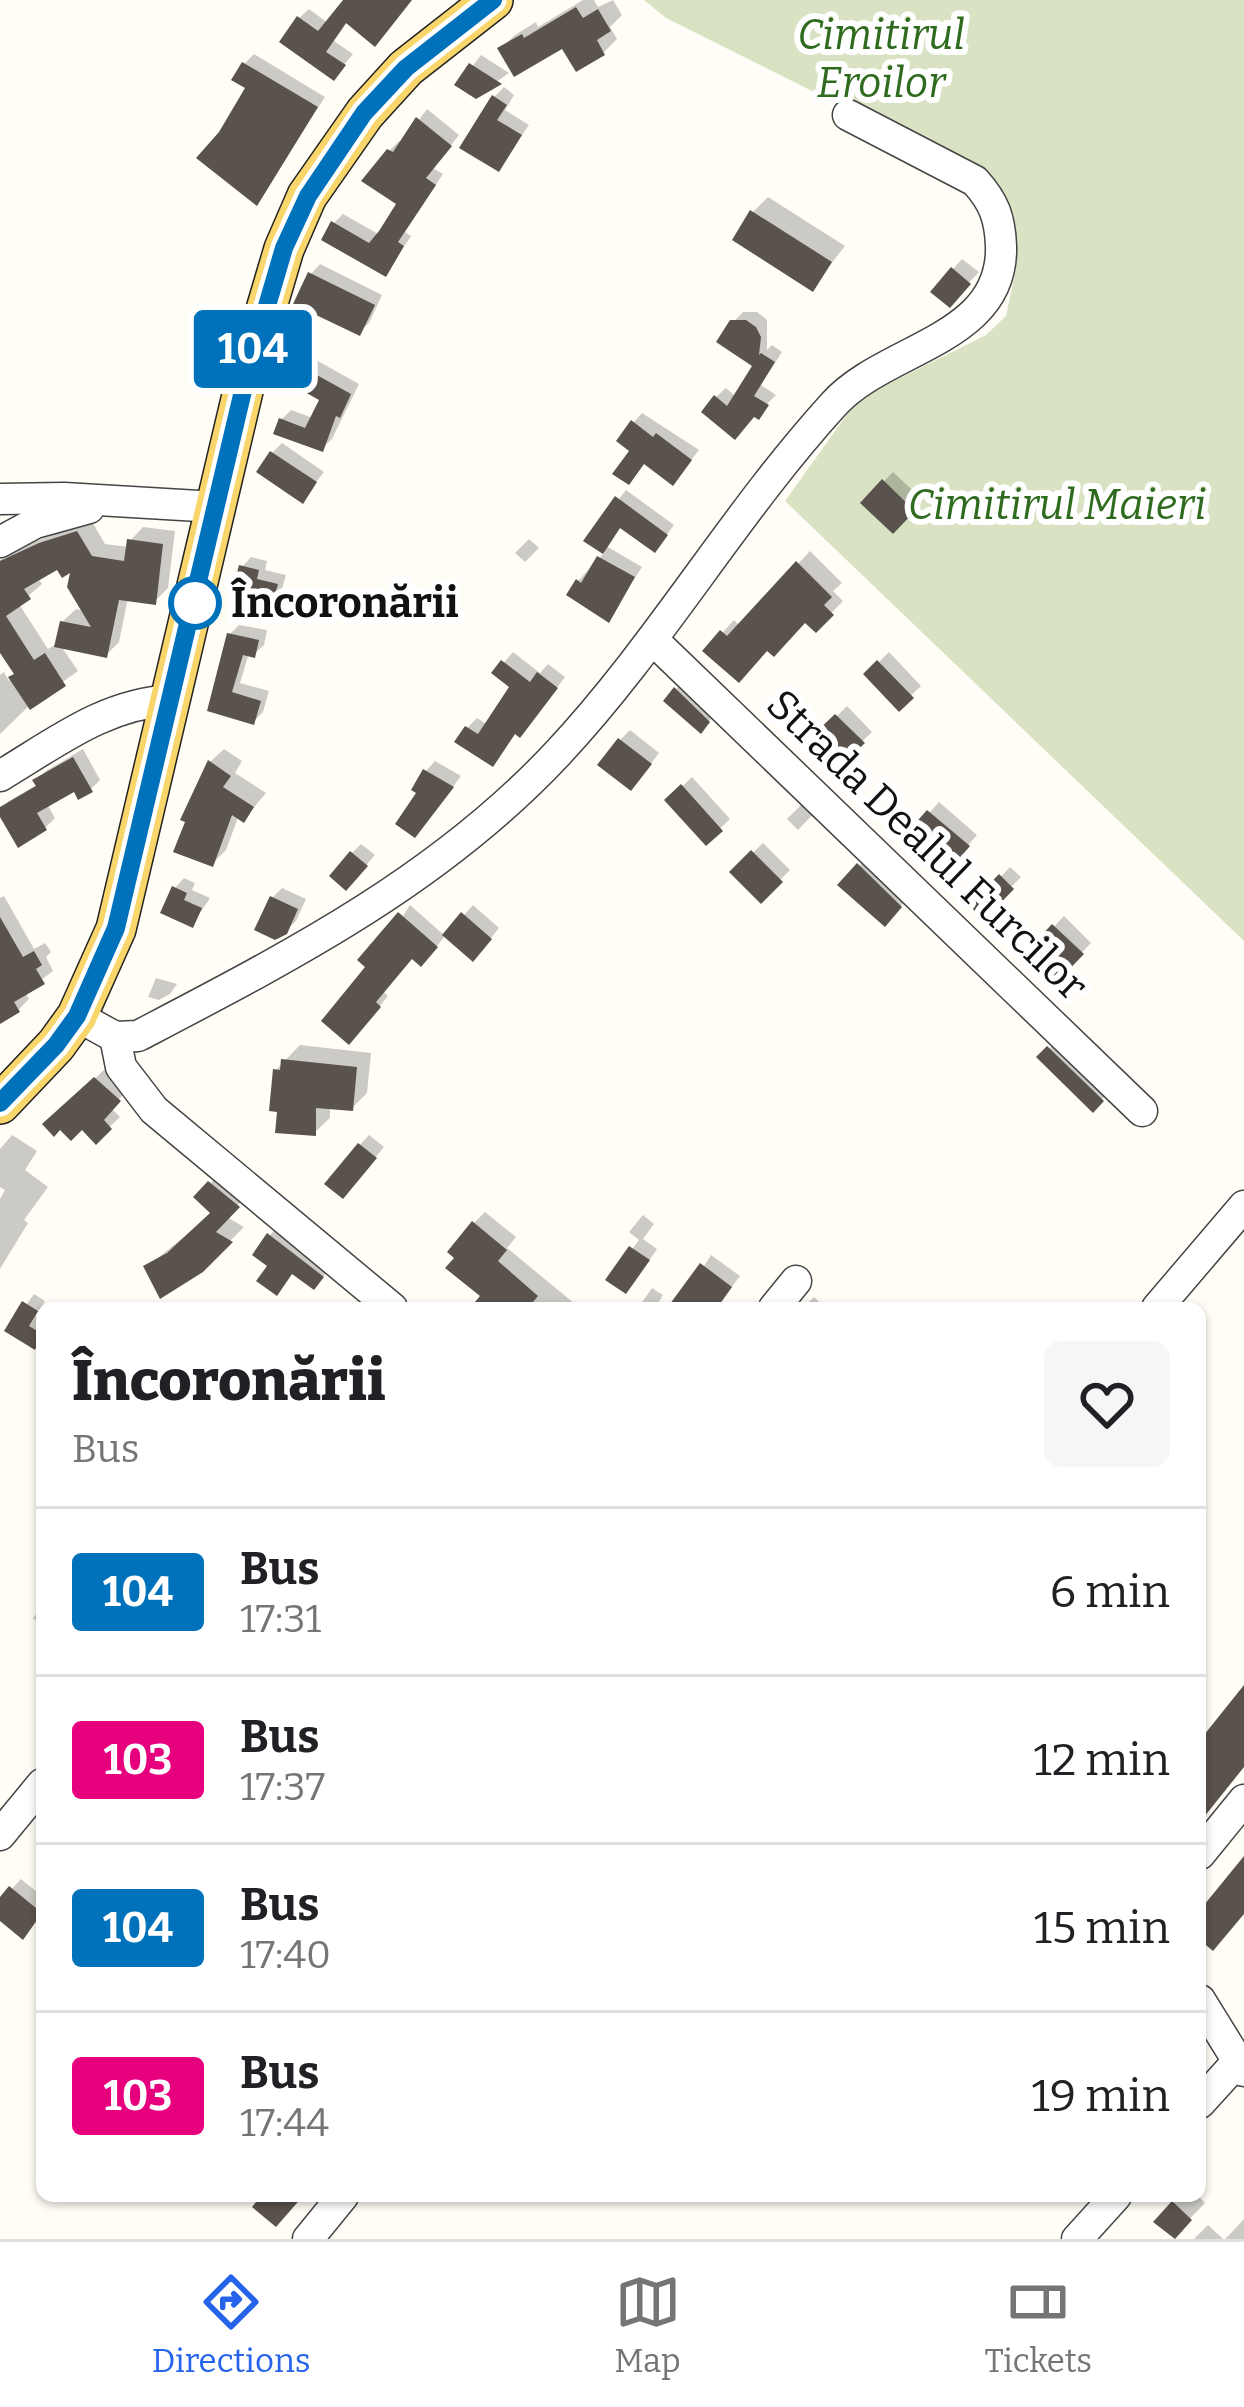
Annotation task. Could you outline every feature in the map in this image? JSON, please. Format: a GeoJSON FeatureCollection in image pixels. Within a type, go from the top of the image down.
{"type":"FeatureCollection","features":[{"type":"Feature","properties":{"kind":"main road"},"geometry":{"type":"LineString","coordinates":[[0,1104],[56,1045],[105,961],[120,915],[264,308],[284,248],[308,196],[364,113],[406,68],[493,0]]}},
{"type":"Feature","properties":{"kind":"street"},"geometry":{"type":"LineString","coordinates":[[77,1016],[115,1037],[137,1036],[316,943],[436,862],[555,756],[653,640],[832,405],[874,370],[962,326],[988,298],[1001,252],[998,215],[989,197],[975,181],[848,115]]}},
{"type":"Feature","properties":{"kind":"street"},"geometry":{"type":"LineString","coordinates":[[0,499],[216,507]]}},
{"type":"Feature","properties":{"kind":"street"},"geometry":{"type":"LineString","coordinates":[[0,542],[35,524],[115,501]]}},
{"type":"Feature","properties":{"kind":"street","name":"Strada Dealul Furcilor"},"geometry":{"type":"LineString","coordinates":[[653,640],[1142,1111]]}},
{"type":"Feature","properties":{"kind":"street"},"geometry":{"type":"LineString","coordinates":[[0,776],[106,713],[137,702],[172,700]]}},
{"type":"Feature","properties":{"kind":"street"},"geometry":{"type":"LineString","coordinates":[[115,1037],[121,1067],[154,1110],[385,1302]]}},
{"type":"Feature","properties":{"kind":"street"},"geometry":{"type":"LineString","coordinates":[[1162,1302],[1244,1206]]}},
{"type":"Feature","properties":{"kind":"street"},"geometry":{"type":"LineString","coordinates":[[779,1302],[796,1281]]}},
{"type":"Feature","properties":{"kind":"street"},"geometry":{"type":"LineString","coordinates":[[0,1835],[36,1791]]}},
{"type":"Feature","properties":{"kind":"street"},"geometry":{"type":"LineString","coordinates":[[1206,1847],[1244,1800]]}},
{"type":"Feature","properties":{"kind":"street"},"geometry":{"type":"LineString","coordinates":[[1206,2007],[1238,2046],[1206,2094]]}},
{"type":"Feature","properties":{"kind":"street"},"geometry":{"type":"LineString","coordinates":[[308,2239],[338,2202]]}},
{"type":"Feature","properties":{"kind":"street"},"geometry":{"type":"LineString","coordinates":[[1077,2239],[1111,2202]]}},
{"type":"Feature","properties":{"kind":"green space","name":"Cimitirul Maieri"},"geometry":{"type":"Polygon","coordinates":[[[644,0],[1244,0],[1244,941],[785,501],[858,399],[986,335],[1006,316],[1016,269],[1013,222],[906,138],[666,18],[644,0]]]}},
{"type":"Feature","properties":{"kind":"building"},"geometry":{"type":"Polygon","coordinates":[[[343,0],[412,0],[375,47],[346,23],[326,52],[346,65],[334,81],[279,42],[297,16],[318,31],[343,0]]]}},
{"type":"Feature","properties":{"kind":"building"},"geometry":{"type":"Polygon","coordinates":[[[576,7],[583,18],[598,9],[611,31],[597,40],[605,55],[576,72],[562,49],[514,77],[497,48],[576,7]]]}},
{"type":"Feature","properties":{"kind":"building"},"geometry":{"type":"Polygon","coordinates":[[[242,62],[318,107],[257,206],[196,158],[219,132],[245,88],[231,80],[242,62]]]}},
{"type":"Feature","properties":{"kind":"building"},"geometry":{"type":"Polygon","coordinates":[[[469,63],[502,84],[476,99],[454,85],[469,63]]]}},
{"type":"Feature","properties":{"kind":"building"},"geometry":{"type":"Polygon","coordinates":[[[492,95],[507,105],[497,120],[522,135],[499,172],[459,148],[492,95]]]}},
{"type":"Feature","properties":{"kind":"building"},"geometry":{"type":"Polygon","coordinates":[[[416,117],[452,146],[426,178],[436,185],[398,242],[404,246],[386,277],[321,240],[331,221],[369,243],[379,231],[396,204],[361,181],[387,149],[393,152],[416,117]]]}},
{"type":"Feature","properties":{"kind":"building"},"geometry":{"type":"Polygon","coordinates":[[[750,210],[832,262],[813,292],[732,240],[750,210]]]}},
{"type":"Feature","properties":{"kind":"building"},"geometry":{"type":"Polygon","coordinates":[[[951,267],[971,284],[950,308],[930,292],[951,267]]]}},
{"type":"Feature","properties":{"kind":"building"},"geometry":{"type":"Polygon","coordinates":[[[308,272],[375,305],[360,336],[293,304],[308,272]]]}},
{"type":"Feature","properties":{"kind":"building"},"geometry":{"type":"Polygon","coordinates":[[[730,320],[746,320],[756,327],[761,337],[759,355],[775,362],[754,396],[769,405],[735,440],[701,412],[714,395],[727,406],[752,366],[716,342],[730,320]]]}},
{"type":"Feature","properties":{"kind":"building"},"geometry":{"type":"Polygon","coordinates":[[[288,359],[351,394],[340,418],[336,416],[323,452],[273,434],[279,418],[305,428],[319,400],[278,377],[288,359]]]}},
{"type":"Feature","properties":{"kind":"building"},"geometry":{"type":"Polygon","coordinates":[[[631,420],[692,460],[673,486],[644,464],[629,485],[612,474],[629,451],[616,441],[631,420]]]}},
{"type":"Feature","properties":{"kind":"building"},"geometry":{"type":"Polygon","coordinates":[[[270,451],[317,482],[303,504],[256,472],[270,451]]]}},
{"type":"Feature","properties":{"kind":"building"},"geometry":{"type":"Polygon","coordinates":[[[882,479],[915,511],[893,534],[860,503],[882,479]]]}},
{"type":"Feature","properties":{"kind":"building"},"geometry":{"type":"Polygon","coordinates":[[[615,496],[668,535],[655,553],[620,528],[603,554],[583,541],[615,496]]]}},
{"type":"Feature","properties":{"kind":"building"},"geometry":{"type":"Polygon","coordinates":[[[77,531],[92,556],[124,561],[127,539],[163,544],[156,605],[119,600],[107,658],[54,647],[60,621],[91,627],[67,587],[70,573],[62,578],[57,570],[24,589],[31,599],[6,616],[34,660],[45,653],[66,686],[30,710],[8,677],[14,674],[0,653],[0,561],[77,531]]]}},
{"type":"Feature","properties":{"kind":"building"},"geometry":{"type":"Polygon","coordinates":[[[597,556],[635,577],[609,623],[566,595],[576,579],[581,583],[597,556]]]}},
{"type":"Feature","properties":{"kind":"building"},"geometry":{"type":"Polygon","coordinates":[[[796,561],[832,597],[824,605],[834,615],[816,633],[805,623],[774,657],[767,651],[739,683],[702,651],[720,630],[727,636],[796,561]]]}},
{"type":"Feature","properties":{"kind":"building"},"geometry":{"type":"Polygon","coordinates":[[[239,565],[259,570],[257,579],[278,584],[273,602],[232,592],[239,565]]]}},
{"type":"Feature","properties":{"kind":"building"},"geometry":{"type":"Polygon","coordinates":[[[227,633],[259,640],[255,658],[243,655],[232,692],[261,701],[254,725],[207,711],[227,633]]]}},
{"type":"Feature","properties":{"kind":"building"},"geometry":{"type":"Polygon","coordinates":[[[501,660],[530,682],[537,672],[558,688],[520,738],[515,734],[493,767],[454,742],[465,726],[478,734],[509,687],[491,673],[501,660]]]}},
{"type":"Feature","properties":{"kind":"building"},"geometry":{"type":"Polygon","coordinates":[[[877,660],[914,698],[899,712],[863,674],[877,660]]]}},
{"type":"Feature","properties":{"kind":"building"},"geometry":{"type":"Polygon","coordinates":[[[674,687],[710,722],[701,734],[663,701],[674,687]]]}},
{"type":"Feature","properties":{"kind":"building"},"geometry":{"type":"Polygon","coordinates":[[[835,714],[865,743],[841,766],[812,736],[835,714]]]}},
{"type":"Feature","properties":{"kind":"building"},"geometry":{"type":"Polygon","coordinates":[[[618,738],[652,764],[631,791],[597,765],[618,738]]]}},
{"type":"Feature","properties":{"kind":"building"},"geometry":{"type":"Polygon","coordinates":[[[73,757],[93,792],[78,800],[74,792],[37,813],[47,830],[18,848],[0,817],[0,807],[36,786],[32,780],[73,757]]]}},
{"type":"Feature","properties":{"kind":"building"},"geometry":{"type":"Polygon","coordinates":[[[208,760],[231,776],[223,787],[254,807],[244,823],[232,815],[213,867],[173,852],[185,822],[180,820],[208,760]]]}},
{"type":"Feature","properties":{"kind":"building"},"geometry":{"type":"Polygon","coordinates":[[[423,769],[454,787],[415,838],[395,824],[416,793],[411,790],[423,769]]]}},
{"type":"Feature","properties":{"kind":"building"},"geometry":{"type":"Polygon","coordinates":[[[681,784],[723,831],[706,846],[664,800],[681,784]]]}},
{"type":"Feature","properties":{"kind":"building"},"geometry":{"type":"Polygon","coordinates":[[[927,810],[970,846],[946,874],[903,837],[927,810]]]}},
{"type":"Feature","properties":{"kind":"building"},"geometry":{"type":"Polygon","coordinates":[[[751,850],[783,882],[761,904],[729,872],[751,850]]]}},
{"type":"Feature","properties":{"kind":"building"},"geometry":{"type":"Polygon","coordinates":[[[350,851],[368,866],[346,891],[329,876],[350,851]]]}},
{"type":"Feature","properties":{"kind":"building"},"geometry":{"type":"Polygon","coordinates":[[[857,863],[902,907],[885,927],[837,885],[857,863]]]}},
{"type":"Feature","properties":{"kind":"building"},"geometry":{"type":"Polygon","coordinates":[[[999,874],[1014,889],[984,920],[969,905],[999,874]]]}},
{"type":"Feature","properties":{"kind":"building"},"geometry":{"type":"Polygon","coordinates":[[[172,886],[187,893],[184,900],[202,908],[193,928],[160,913],[172,886]]]}},
{"type":"Feature","properties":{"kind":"building"},"geometry":{"type":"Polygon","coordinates":[[[270,896],[298,909],[287,934],[275,940],[254,930],[270,896]]]}},
{"type":"Feature","properties":{"kind":"building"},"geometry":{"type":"Polygon","coordinates":[[[398,912],[438,947],[421,967],[412,959],[376,1002],[381,1007],[349,1045],[321,1021],[365,967],[357,960],[398,912]]]}},
{"type":"Feature","properties":{"kind":"building"},"geometry":{"type":"Polygon","coordinates":[[[461,912],[492,939],[473,962],[442,935],[461,912]]]}},
{"type":"Feature","properties":{"kind":"building"},"geometry":{"type":"Polygon","coordinates":[[[0,917],[23,957],[34,951],[42,965],[36,969],[45,984],[14,1002],[20,1012],[0,1024],[0,917]]]}},
{"type":"Feature","properties":{"kind":"building"},"geometry":{"type":"Polygon","coordinates":[[[1052,924],[1084,954],[1057,982],[1026,952],[1052,924]]]}},
{"type":"Feature","properties":{"kind":"building"},"geometry":{"type":"Polygon","coordinates":[[[1047,1046],[1104,1101],[1093,1113],[1036,1057],[1047,1046]]]}},
{"type":"Feature","properties":{"kind":"building"},"geometry":{"type":"Polygon","coordinates":[[[281,1059],[357,1067],[353,1111],[316,1108],[316,1136],[275,1133],[277,1112],[269,1111],[273,1069],[280,1070],[281,1059]]]}},
{"type":"Feature","properties":{"kind":"building"},"geometry":{"type":"Polygon","coordinates":[[[94,1077],[121,1101],[104,1120],[112,1129],[96,1145],[82,1130],[71,1141],[60,1130],[54,1137],[42,1124],[94,1077]]]}},
{"type":"Feature","properties":{"kind":"building"},"geometry":{"type":"Polygon","coordinates":[[[358,1143],[377,1158],[343,1199],[324,1184],[358,1143]]]}},
{"type":"Feature","properties":{"kind":"building"},"geometry":{"type":"Polygon","coordinates":[[[208,1181],[240,1207],[216,1232],[233,1242],[203,1272],[160,1299],[143,1266],[167,1253],[210,1213],[193,1197],[208,1181]]]}},
{"type":"Feature","properties":{"kind":"building"},"geometry":{"type":"Polygon","coordinates":[[[472,1221],[507,1250],[498,1261],[538,1296],[533,1302],[475,1302],[480,1296],[445,1268],[454,1258],[447,1252],[472,1221]]]}},
{"type":"Feature","properties":{"kind":"building"},"geometry":{"type":"Polygon","coordinates":[[[267,1233],[324,1277],[314,1290],[292,1274],[277,1296],[256,1281],[267,1266],[252,1255],[267,1233]]]}},
{"type":"Feature","properties":{"kind":"building"},"geometry":{"type":"Polygon","coordinates":[[[629,1246],[650,1260],[626,1294],[605,1280],[629,1246]]]}},
{"type":"Feature","properties":{"kind":"building"},"geometry":{"type":"Polygon","coordinates":[[[700,1263],[732,1287],[721,1302],[671,1302],[700,1263]]]}},
{"type":"Feature","properties":{"kind":"building"},"geometry":{"type":"Polygon","coordinates":[[[22,1301],[36,1310],[29,1326],[36,1330],[35,1350],[4,1331],[22,1301]]]}},
{"type":"Feature","properties":{"kind":"building"},"geometry":{"type":"Polygon","coordinates":[[[1244,1685],[1244,1767],[1206,1814],[1206,1732],[1244,1685]]]}},
{"type":"Feature","properties":{"kind":"building"},"geometry":{"type":"Polygon","coordinates":[[[1244,1856],[1244,1914],[1213,1951],[1206,1945],[1206,1903],[1244,1856]]]}},
{"type":"Feature","properties":{"kind":"building"},"geometry":{"type":"Polygon","coordinates":[[[9,1886],[36,1908],[36,1922],[23,1940],[0,1921],[0,1897],[9,1886]]]}},
{"type":"Feature","properties":{"kind":"building"},"geometry":{"type":"Polygon","coordinates":[[[256,2202],[298,2202],[276,2227],[252,2207],[256,2202]]]}},
{"type":"Feature","properties":{"kind":"building"},"geometry":{"type":"Polygon","coordinates":[[[1171,2202],[1192,2220],[1175,2239],[1153,2222],[1171,2202]]]}},
{"type":"Feature","properties":{"kind":"bus line","name":"104"},"geometry":{"type":"LineString","coordinates":[[0,1103],[77,1016],[116,928],[247,374],[284,248],[308,196],[364,113],[406,68],[493,0]]}},
{"type":"Feature","properties":{"kind":"place","name":"Încoronării"},"geometry":{"type":"Point","coordinates":[195,603]}},
{"type":"Feature","properties":{"kind":"park label","name":"Cimitirul Eroilor"},"geometry":{"type":"Point","coordinates":[881,59]}}]}
